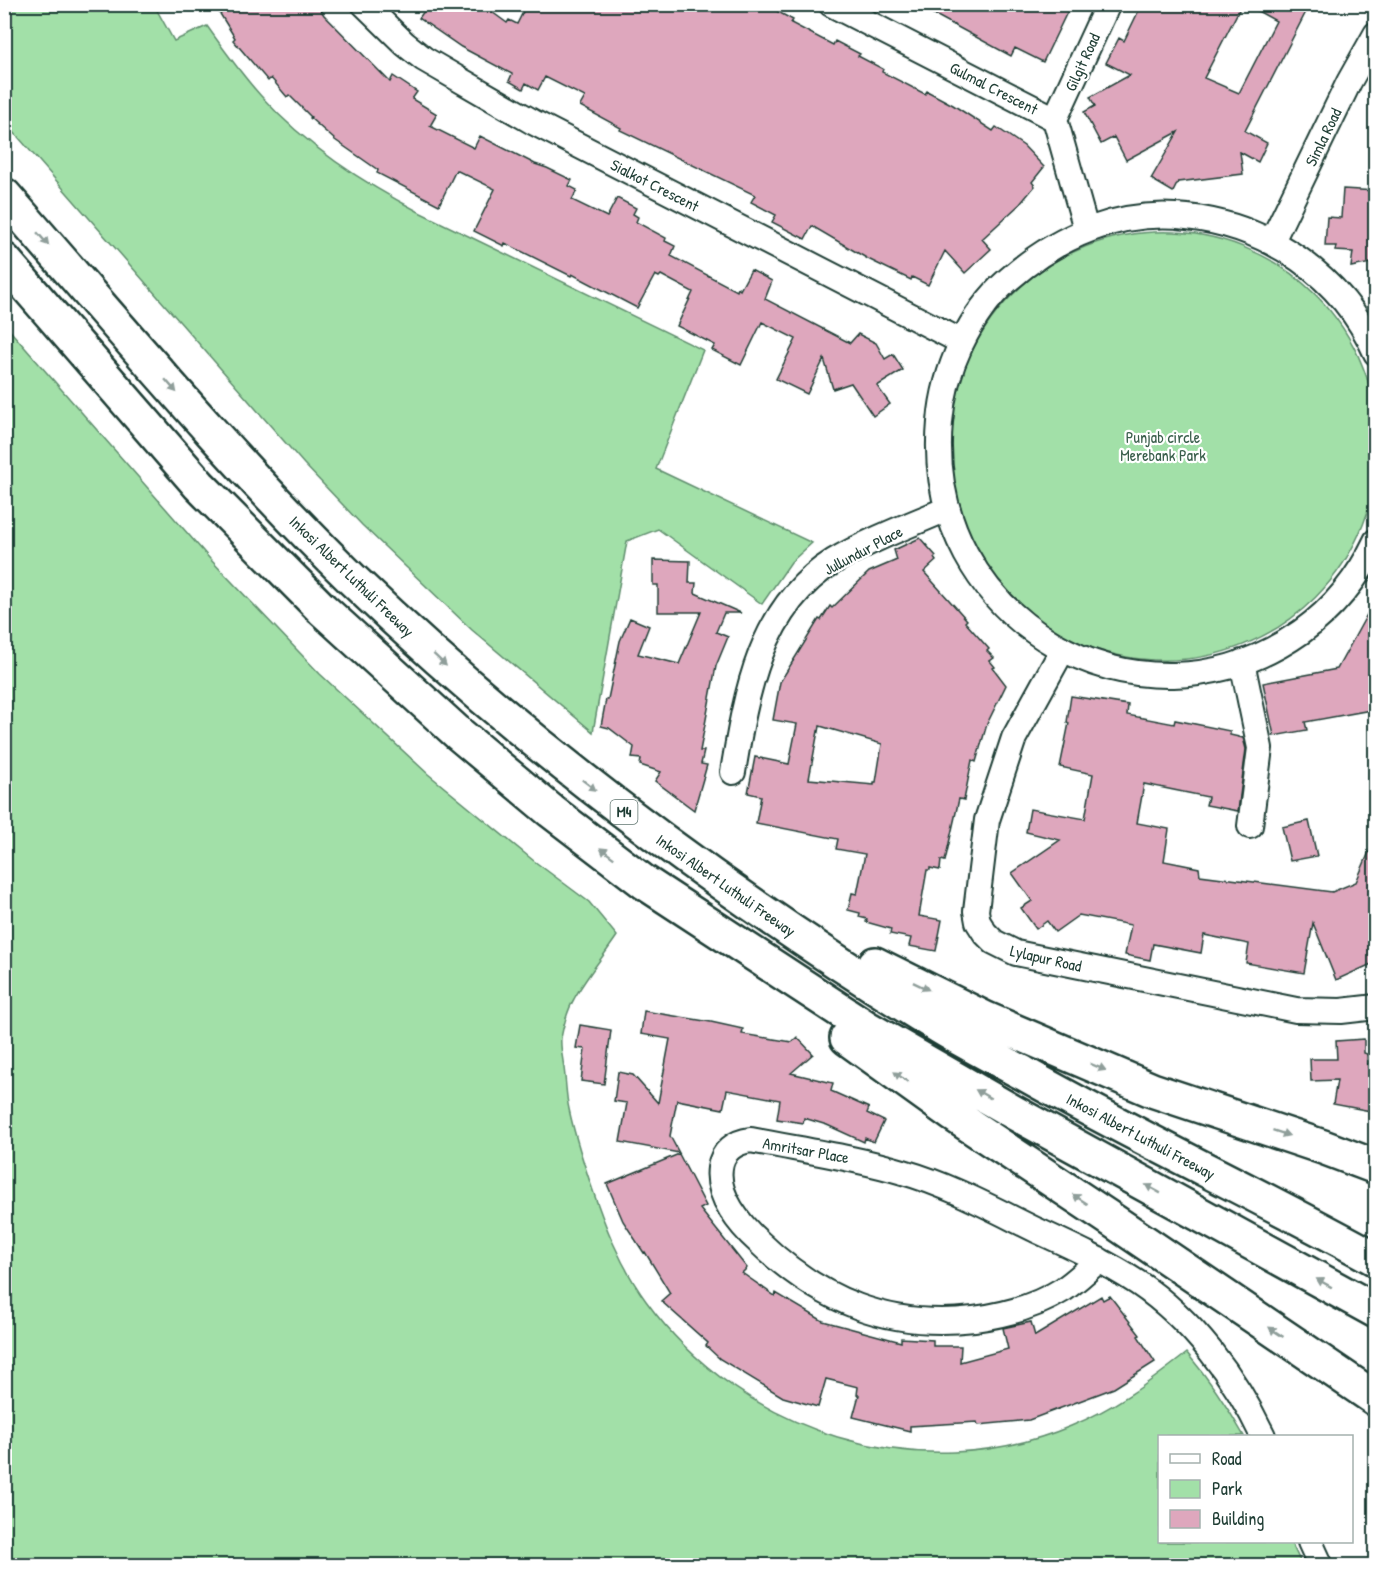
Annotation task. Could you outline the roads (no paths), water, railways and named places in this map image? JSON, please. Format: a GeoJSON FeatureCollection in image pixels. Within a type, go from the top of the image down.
{"type":"FeatureCollection","features":[{"type":"Feature","properties":{"kind":"highway","name":"Inkosi Albert Luthuli Freeway"},"geometry":{"type":"LineString","coordinates":[[4,195],[214,435],[354,581],[462,681],[626,814],[790,931],[943,1029],[1088,1110],[1376,1259]]}},
{"type":"Feature","properties":{"kind":"highway"},"geometry":{"type":"LineString","coordinates":[[4,260],[199,485],[322,609],[459,734],[551,811],[804,1007],[954,1115],[1376,1399]]}},
{"type":"Feature","properties":{"kind":"highway"},"geometry":{"type":"LineString","coordinates":[[644,882],[867,1028],[1013,1112],[1376,1311]]}},
{"type":"Feature","properties":{"kind":"highway"},"geometry":{"type":"LineString","coordinates":[[790,931],[877,965],[986,1019],[1152,1090],[1376,1167]]}},
{"type":"Feature","properties":{"kind":"street","name":"Sialkot Crescent"},"geometry":{"type":"LineString","coordinates":[[363,4],[424,59],[533,122],[962,342]]}},
{"type":"Feature","properties":{"kind":"street","name":"Gulmal Crescent"},"geometry":{"type":"LineString","coordinates":[[831,4],[1055,119],[1086,230]]}},
{"type":"Feature","properties":{"kind":"street","name":"Gilgit Road"},"geometry":{"type":"LineString","coordinates":[[1055,119],[1108,4]]}},
{"type":"Feature","properties":{"kind":"street","name":"Simla Road"},"geometry":{"type":"LineString","coordinates":[[1272,241],[1349,82],[1376,34]]}},
{"type":"Feature","properties":{"kind":"street"},"geometry":{"type":"LineString","coordinates":[[1373,553],[1334,604],[1311,625],[1285,643],[1258,657],[1198,674],[1136,673],[1105,667],[1048,642],[1014,616],[985,584],[962,547],[947,509],[939,474],[939,429],[941,406],[949,373],[962,342],[980,312],[1003,285],[1029,262],[1059,243],[1086,230],[1120,220],[1151,216],[1182,216],[1213,220],[1272,241],[1301,260],[1328,282],[1351,309],[1376,353]]}},
{"type":"Feature","properties":{"kind":"street","name":"Jullundur Place"},"geometry":{"type":"LineString","coordinates":[[733,772],[748,688],[759,653],[771,628],[790,600],[802,586],[835,561],[947,509]]}},
{"type":"Feature","properties":{"kind":"street","name":"Lylapur Road"},"geometry":{"type":"LineString","coordinates":[[1063,649],[1014,738],[987,820],[976,900],[978,922],[985,933],[994,942],[1016,953],[1296,1010],[1341,1011],[1376,1007]]}},
{"type":"Feature","properties":{"kind":"street"},"geometry":{"type":"LineString","coordinates":[[1242,662],[1260,748],[1250,825]]}},
{"type":"Feature","properties":{"kind":"street","name":"Amritsar Place"},"geometry":{"type":"LineString","coordinates":[[1099,1260],[1064,1289],[1030,1306],[989,1317],[939,1321],[872,1312],[811,1285],[778,1260],[753,1236],[733,1211],[725,1196],[720,1179],[721,1163],[728,1149],[737,1143],[751,1140],[858,1160],[927,1180],[1099,1260],[1137,1282],[1157,1297],[1209,1349],[1235,1384],[1262,1435]]}},
{"type":"Feature","properties":{"kind":"street"},"geometry":{"type":"LineString","coordinates":[[1310,1543],[1321,1566]]}},
{"type":"Feature","properties":{"kind":"park label","name":"Punjab circle Merebank Park"},"geometry":{"type":"Point","coordinates":[1163,446]}}]}
